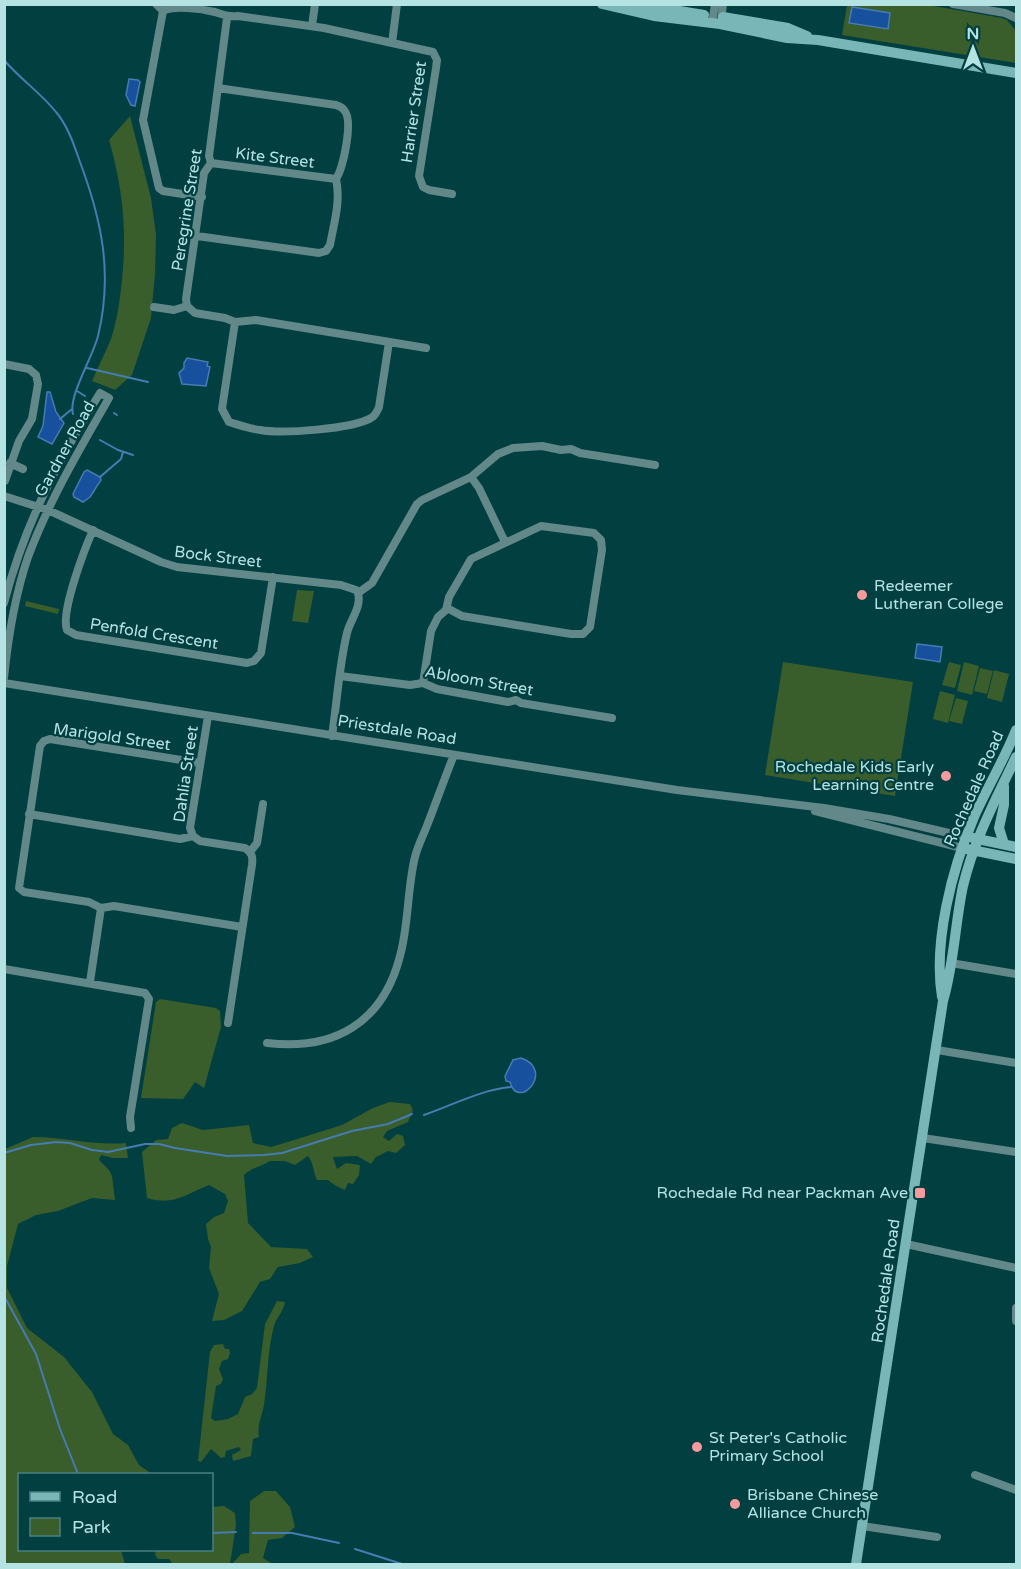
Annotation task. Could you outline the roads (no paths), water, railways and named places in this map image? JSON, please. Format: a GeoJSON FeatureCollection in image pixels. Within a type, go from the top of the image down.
{"type":"FeatureCollection","features":[{"type":"Feature","properties":{"kind":"main road"},"geometry":{"type":"LineString","coordinates":[[602,4],[654,16],[717,20],[787,38],[818,40],[1017,73]]}},
{"type":"Feature","properties":{"kind":"main road","name":"Rochedale Road"},"geometry":{"type":"LineString","coordinates":[[943,1001],[939,979],[943,929],[952,883],[1017,730]]}},
{"type":"Feature","properties":{"kind":"main road","name":"Rochedale Road"},"geometry":{"type":"LineString","coordinates":[[967,845],[977,839],[1017,757]]}},
{"type":"Feature","properties":{"kind":"main road"},"geometry":{"type":"LineString","coordinates":[[1004,784],[1004,805],[999,828],[1004,844]]}},
{"type":"Feature","properties":{"kind":"main road"},"geometry":{"type":"LineString","coordinates":[[977,839],[1017,847]]}},
{"type":"Feature","properties":{"kind":"main road","name":"Rochedale Road"},"geometry":{"type":"LineString","coordinates":[[856,1564],[943,1001],[951,963],[967,845]]}},
{"type":"Feature","properties":{"kind":"main road","name":"Priestdale Road"},"geometry":{"type":"LineString","coordinates":[[967,845],[1017,859]]}},
{"type":"Feature","properties":{"kind":"street"},"geometry":{"type":"LineString","coordinates":[[156,4],[163,10],[143,120],[159,188],[163,191],[202,197]]}},
{"type":"Feature","properties":{"kind":"street"},"geometry":{"type":"LineString","coordinates":[[312,26],[315,4]]}},
{"type":"Feature","properties":{"kind":"street"},"geometry":{"type":"LineString","coordinates":[[392,43],[398,4]]}},
{"type":"Feature","properties":{"kind":"street"},"geometry":{"type":"LineString","coordinates":[[715,4],[717,20]]}},
{"type":"Feature","properties":{"kind":"street"},"geometry":{"type":"LineString","coordinates":[[717,20],[723,4]]}},
{"type":"Feature","properties":{"kind":"street"},"geometry":{"type":"LineString","coordinates":[[953,4],[1005,13],[1017,18]]}},
{"type":"Feature","properties":{"kind":"street","name":"Harrier Street"},"geometry":{"type":"LineString","coordinates":[[163,10],[170,7],[216,12],[227,18],[238,16],[312,26],[433,52],[437,60],[419,176],[423,187],[452,194]]}},
{"type":"Feature","properties":{"kind":"street","name":"Peregrine Street"},"geometry":{"type":"LineString","coordinates":[[187,306],[186,299],[197,236],[204,172],[211,163],[209,156],[227,18]]}},
{"type":"Feature","properties":{"kind":"street"},"geometry":{"type":"LineString","coordinates":[[197,236],[319,253],[326,251],[330,245],[338,202],[339,189],[336,179],[341,170],[348,128],[348,117],[344,110],[336,105],[218,88]]}},
{"type":"Feature","properties":{"kind":"street","name":"Kite Street"},"geometry":{"type":"LineString","coordinates":[[211,163],[336,179]]}},
{"type":"Feature","properties":{"kind":"street"},"geometry":{"type":"LineString","coordinates":[[154,307],[174,310],[187,306],[195,313],[235,322],[256,320],[426,348]]}},
{"type":"Feature","properties":{"kind":"street"},"geometry":{"type":"LineString","coordinates":[[235,322],[222,409],[224,415],[229,422],[281,432],[311,430],[370,419],[379,407],[390,342]]}},
{"type":"Feature","properties":{"kind":"street"},"geometry":{"type":"LineString","coordinates":[[4,364],[29,369],[38,379],[32,419],[19,441],[5,481]]}},
{"type":"Feature","properties":{"kind":"street","name":"Gardner Road"},"geometry":{"type":"LineString","coordinates":[[4,603],[15,562],[36,507],[69,443],[100,393],[109,398],[65,474],[28,558],[21,582],[4,678]]}},
{"type":"Feature","properties":{"kind":"street"},"geometry":{"type":"LineString","coordinates":[[332,735],[349,625],[360,599],[358,593],[372,584],[417,504],[471,477],[498,454],[513,448],[542,446],[561,450],[571,449],[580,453],[655,465]]}},
{"type":"Feature","properties":{"kind":"street"},"geometry":{"type":"LineString","coordinates":[[10,463],[23,469]]}},
{"type":"Feature","properties":{"kind":"street"},"geometry":{"type":"LineString","coordinates":[[471,477],[505,542]]}},
{"type":"Feature","properties":{"kind":"street","name":"Bock Street"},"geometry":{"type":"LineString","coordinates":[[4,496],[48,510],[161,562],[177,567],[341,585],[356,590],[358,593]]}},
{"type":"Feature","properties":{"kind":"street"},"geometry":{"type":"LineString","coordinates":[[423,683],[431,631],[438,617],[447,608],[449,597],[471,559],[546,525],[594,533],[603,544],[588,631],[584,634],[571,634],[462,616],[447,608]]}},
{"type":"Feature","properties":{"kind":"street","name":"Penfold Crescent"},"geometry":{"type":"LineString","coordinates":[[93,530],[64,620],[67,630],[76,635],[247,663],[254,661],[261,653],[273,577]]}},
{"type":"Feature","properties":{"kind":"street","name":"Abloom Street"},"geometry":{"type":"LineString","coordinates":[[340,676],[410,685],[423,683],[437,689],[508,702],[516,700],[521,703],[612,718]]}},
{"type":"Feature","properties":{"kind":"street","name":"Priestdale Road"},"geometry":{"type":"LineString","coordinates":[[4,683],[666,788],[824,808],[889,819],[967,845]]}},
{"type":"Feature","properties":{"kind":"street","name":"Dahlia Street"},"geometry":{"type":"LineString","coordinates":[[193,836],[190,828],[208,716]]}},
{"type":"Feature","properties":{"kind":"street","name":"Marigold Street"},"geometry":{"type":"LineString","coordinates":[[101,908],[89,902],[24,892],[19,888],[40,746],[44,741],[50,739],[200,763]]}},
{"type":"Feature","properties":{"kind":"street"},"geometry":{"type":"LineString","coordinates":[[267,1044],[289,1046],[330,1040],[360,1023],[378,1006],[391,986],[401,955],[415,856],[454,755]]}},
{"type":"Feature","properties":{"kind":"street"},"geometry":{"type":"LineString","coordinates":[[250,852],[257,843],[263,804]]}},
{"type":"Feature","properties":{"kind":"street"},"geometry":{"type":"LineString","coordinates":[[29,814],[180,839],[193,836],[200,841],[245,848],[250,852],[253,858],[228,1023]]}},
{"type":"Feature","properties":{"kind":"street"},"geometry":{"type":"LineString","coordinates":[[90,982],[101,908],[114,906],[242,927]]}},
{"type":"Feature","properties":{"kind":"street"},"geometry":{"type":"LineString","coordinates":[[951,963],[1017,974]]}},
{"type":"Feature","properties":{"kind":"street"},"geometry":{"type":"LineString","coordinates":[[4,969],[142,991],[148,996],[130,1117],[131,1128]]}},
{"type":"Feature","properties":{"kind":"street"},"geometry":{"type":"LineString","coordinates":[[936,1050],[1017,1063]]}},
{"type":"Feature","properties":{"kind":"street"},"geometry":{"type":"LineString","coordinates":[[923,1138],[1017,1152]]}},
{"type":"Feature","properties":{"kind":"street"},"geometry":{"type":"LineString","coordinates":[[906,1244],[1017,1268]]}},
{"type":"Feature","properties":{"kind":"street"},"geometry":{"type":"LineString","coordinates":[[1017,1308],[1017,1321]]}},
{"type":"Feature","properties":{"kind":"street"},"geometry":{"type":"LineString","coordinates":[[975,1475],[1017,1490]]}},
{"type":"Feature","properties":{"kind":"street"},"geometry":{"type":"LineString","coordinates":[[862,1526],[937,1537]]}},
{"type":"Feature","properties":{"kind":"water"},"geometry":{"type":"Polygon","coordinates":[[[852,7],[890,13],[888,29],[849,23],[852,7]]]}},
{"type":"Feature","properties":{"kind":"water"},"geometry":{"type":"Polygon","coordinates":[[[129,79],[140,82],[135,106],[131,105],[126,95],[129,79]]]}},
{"type":"Feature","properties":{"kind":"water"},"geometry":{"type":"Polygon","coordinates":[[[187,358],[208,362],[207,366],[210,367],[206,386],[182,384],[179,373],[184,368],[187,358]]]}},
{"type":"Feature","properties":{"kind":"water"},"geometry":{"type":"Polygon","coordinates":[[[47,392],[50,392],[56,412],[64,423],[52,444],[38,437],[43,426],[47,392]]]}},
{"type":"Feature","properties":{"kind":"water"},"geometry":{"type":"Polygon","coordinates":[[[87,470],[100,477],[101,480],[90,497],[83,502],[73,494],[87,470]]]}},
{"type":"Feature","properties":{"kind":"water"},"geometry":{"type":"Polygon","coordinates":[[[917,644],[942,647],[940,662],[915,658],[917,644]]]}},
{"type":"Feature","properties":{"kind":"water"},"geometry":{"type":"Polygon","coordinates":[[[521,1058],[531,1064],[535,1071],[535,1079],[532,1086],[520,1093],[514,1090],[510,1082],[506,1081],[505,1076],[513,1060],[521,1058]]]}},
{"type":"Feature","properties":{"kind":"waterway"},"geometry":{"type":"LineString","coordinates":[[4,60],[50,105],[64,123],[88,184],[99,227],[105,269],[102,313],[98,336],[74,397],[73,414]]}},
{"type":"Feature","properties":{"kind":"waterway"},"geometry":{"type":"LineString","coordinates":[[87,368],[148,382]]}},
{"type":"Feature","properties":{"kind":"waterway"},"geometry":{"type":"LineString","coordinates":[[77,391],[85,396]]}},
{"type":"Feature","properties":{"kind":"waterway"},"geometry":{"type":"LineString","coordinates":[[60,419],[72,409]]}},
{"type":"Feature","properties":{"kind":"waterway"},"geometry":{"type":"LineString","coordinates":[[100,440],[133,455]]}},
{"type":"Feature","properties":{"kind":"waterway"},"geometry":{"type":"LineString","coordinates":[[100,477],[121,459],[123,452]]}},
{"type":"Feature","properties":{"kind":"waterway"},"geometry":{"type":"LineString","coordinates":[[424,1115],[477,1095],[511,1087]]}},
{"type":"Feature","properties":{"kind":"waterway"},"geometry":{"type":"LineString","coordinates":[[4,1153],[31,1145],[56,1142],[108,1152],[145,1144],[159,1144],[227,1156],[264,1155],[282,1153],[352,1131],[388,1124],[412,1114]]}},
{"type":"Feature","properties":{"kind":"waterway"},"geometry":{"type":"LineString","coordinates":[[4,1296],[36,1354],[60,1429],[78,1473]]}},
{"type":"Feature","properties":{"kind":"waterway"},"geometry":{"type":"LineString","coordinates":[[213,1533],[236,1532]]}},
{"type":"Feature","properties":{"kind":"waterway"},"geometry":{"type":"LineString","coordinates":[[253,1533],[292,1533],[339,1543]]}},
{"type":"Feature","properties":{"kind":"waterway"},"geometry":{"type":"LineString","coordinates":[[355,1549],[402,1564]]}},
{"type":"Feature","properties":{"kind":"place","name":"Redeemer Lutheran College"},"geometry":{"type":"Point","coordinates":[862,595]}},
{"type":"Feature","properties":{"kind":"place","name":"Rochedale Kids Early Learning Centre"},"geometry":{"type":"Point","coordinates":[946,776]}},
{"type":"Feature","properties":{"kind":"place","name":"Rochedale Rd near Packman Ave"},"geometry":{"type":"Point","coordinates":[920,1193]}},
{"type":"Feature","properties":{"kind":"place","name":"St Peter's Catholic Primary School"},"geometry":{"type":"Point","coordinates":[697,1447]}},
{"type":"Feature","properties":{"kind":"place","name":"Brisbane Chinese Alliance Church"},"geometry":{"type":"Point","coordinates":[735,1504]}}]}
